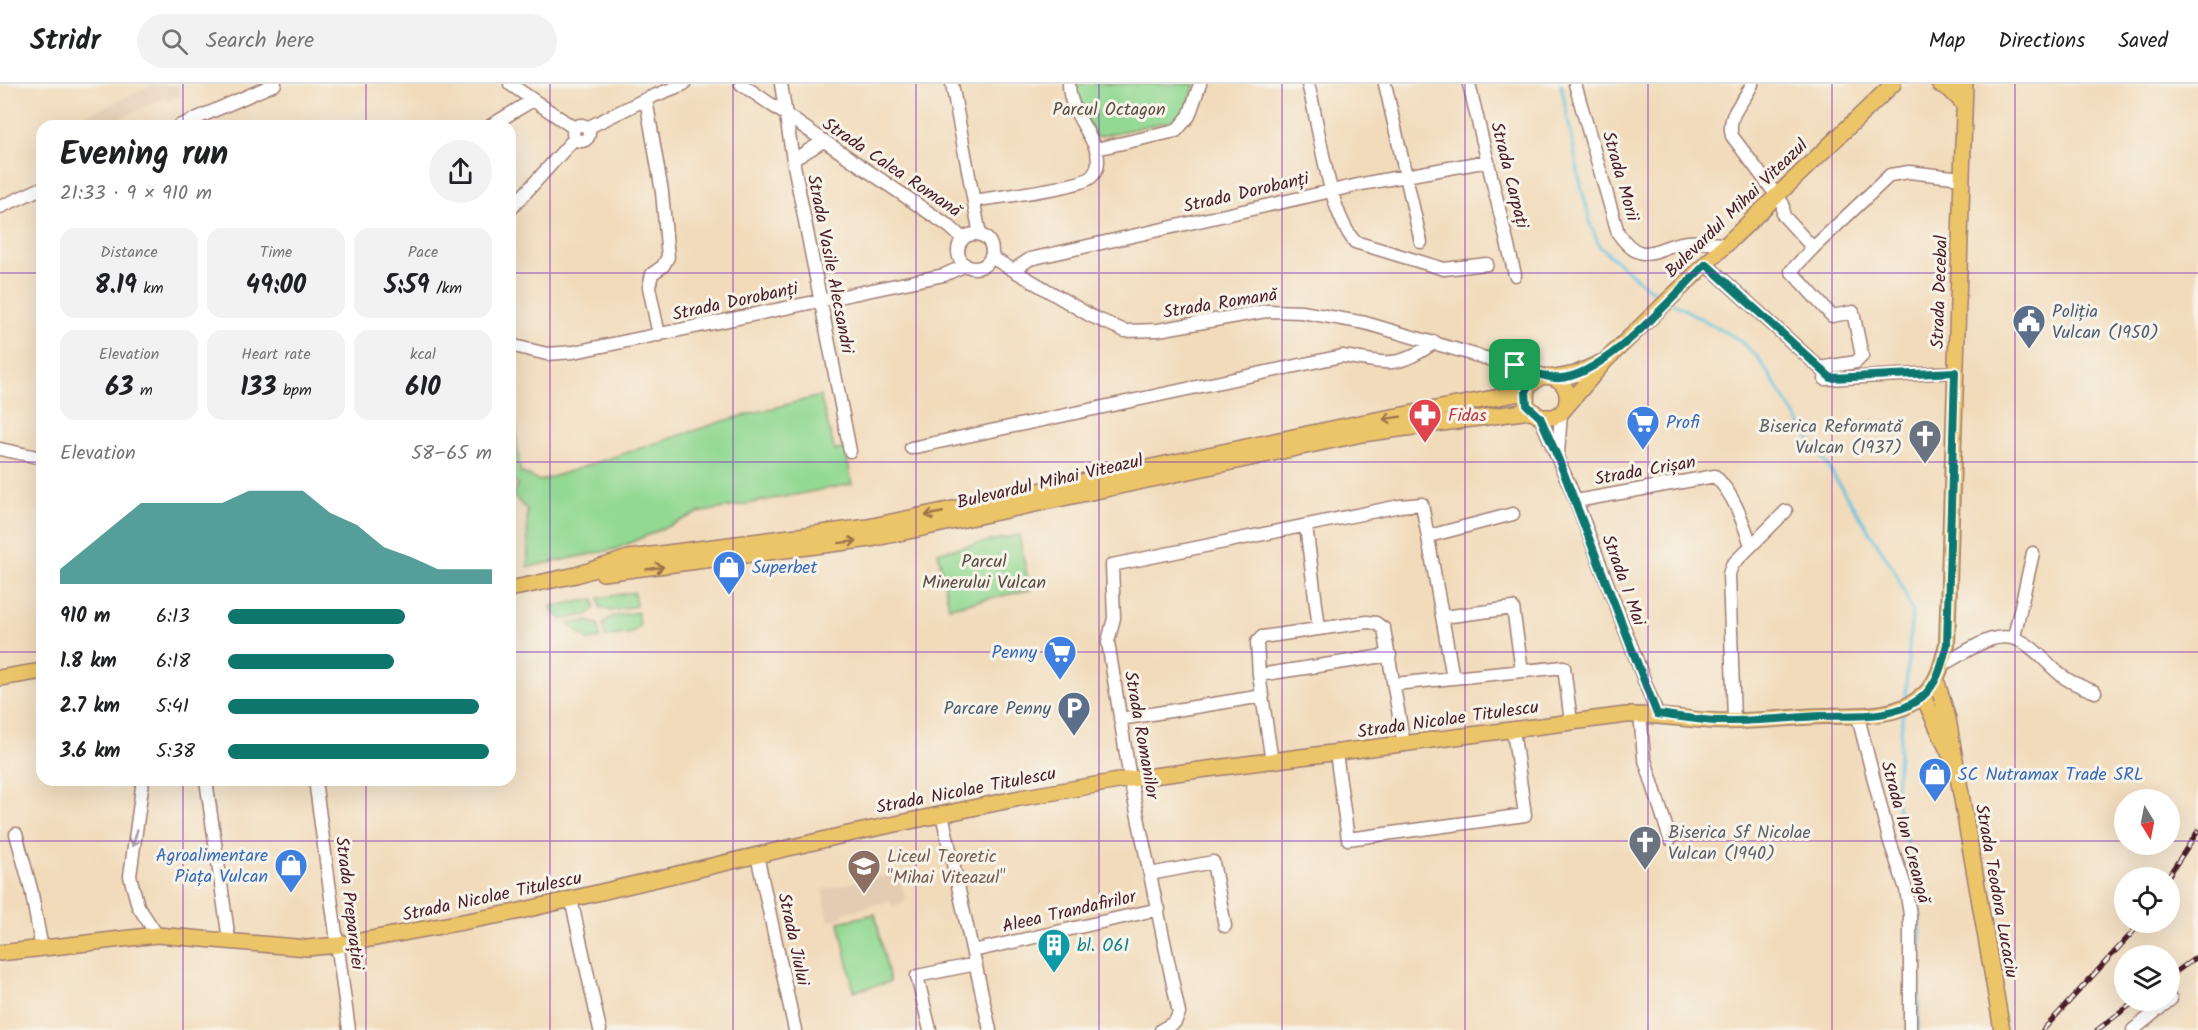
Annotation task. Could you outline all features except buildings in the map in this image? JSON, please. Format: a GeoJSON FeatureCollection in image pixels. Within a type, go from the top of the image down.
{"type":"FeatureCollection","features":[{"type":"Feature","properties":{"kind":"main road","name":"Bulevardul Mihai Viteazul"},"geometry":{"type":"LineString","coordinates":[[1563,409],[1606,360],[1893,84]]}},
{"type":"Feature","properties":{"kind":"main road"},"geometry":{"type":"LineString","coordinates":[[1938,84],[1949,89],[1964,104]]}},
{"type":"Feature","properties":{"kind":"main road","name":"Strada Decebal"},"geometry":{"type":"LineString","coordinates":[[1939,672],[1948,631],[1965,84]]}},
{"type":"Feature","properties":{"kind":"main road","name":"Bulevardul Mihai Viteazul"},"geometry":{"type":"LineString","coordinates":[[1551,377],[1575,374],[1606,360]]}},
{"type":"Feature","properties":{"kind":"main road"},"geometry":{"type":"LineString","coordinates":[[1551,377],[1560,381],[1567,393],[1563,409],[1554,417],[1535,414],[1525,399],[1527,388],[1534,380],[1551,377]]}},
{"type":"Feature","properties":{"kind":"main road","name":"Bulevardul Mihai Viteazul"},"geometry":{"type":"LineString","coordinates":[[516,588],[576,575],[629,558],[868,527],[1527,388]]}},
{"type":"Feature","properties":{"kind":"main road","name":"Bulevardul Mihai Viteazul"},"geometry":{"type":"LineString","coordinates":[[576,575],[632,571],[871,539],[1362,434],[1535,414]]}},
{"type":"Feature","properties":{"kind":"main road"},"geometry":{"type":"LineString","coordinates":[[0,678],[36,672]]}},
{"type":"Feature","properties":{"kind":"main road","name":"Strada Nicolae Titulescu"},"geometry":{"type":"LineString","coordinates":[[0,953],[157,935],[307,948],[338,945],[463,924],[942,814],[1130,779],[1640,714],[1734,720],[1858,717],[1904,707],[1923,696],[1939,672]]}},
{"type":"Feature","properties":{"kind":"main road","name":"Strada Teodora Lucaciu"},"geometry":{"type":"LineString","coordinates":[[1939,672],[2002,1030]]}},
{"type":"Feature","properties":{"kind":"main road","name":"Strada Teodora Lucaciu"},"geometry":{"type":"LineString","coordinates":[[1923,696],[1938,734],[1953,759]]}},
{"type":"Feature","properties":{"kind":"street"},"geometry":{"type":"LineString","coordinates":[[193,120],[274,84]]}},
{"type":"Feature","properties":{"kind":"street"},"geometry":{"type":"LineString","coordinates":[[510,84],[574,133]]}},
{"type":"Feature","properties":{"kind":"street"},"geometry":{"type":"LineString","coordinates":[[516,203],[581,125],[587,128],[646,99],[684,84]]}},
{"type":"Feature","properties":{"kind":"street","name":"Strada Calea Romană"},"geometry":{"type":"LineString","coordinates":[[741,84],[822,142],[878,177],[963,239]]}},
{"type":"Feature","properties":{"kind":"street","name":"Strada Vasile Alecsandri"},"geometry":{"type":"LineString","coordinates":[[781,84],[793,160],[850,451]]}},
{"type":"Feature","properties":{"kind":"street"},"geometry":{"type":"LineString","coordinates":[[952,84],[980,235]]}},
{"type":"Feature","properties":{"kind":"street"},"geometry":{"type":"LineString","coordinates":[[974,201],[1081,182],[1096,171],[1098,164],[1096,149],[1073,106],[1069,84]]}},
{"type":"Feature","properties":{"kind":"street"},"geometry":{"type":"LineString","coordinates":[[1096,149],[1176,131],[1189,116],[1200,84]]}},
{"type":"Feature","properties":{"kind":"street"},"geometry":{"type":"LineString","coordinates":[[1308,84],[1332,190],[1348,235],[1355,242],[1430,266],[1454,269],[1487,264]]}},
{"type":"Feature","properties":{"kind":"street"},"geometry":{"type":"LineString","coordinates":[[1384,84],[1421,242]]}},
{"type":"Feature","properties":{"kind":"street","name":"Strada Carpați"},"geometry":{"type":"LineString","coordinates":[[1469,84],[1515,275]]}},
{"type":"Feature","properties":{"kind":"street","name":"Strada Morii"},"geometry":{"type":"LineString","coordinates":[[1575,84],[1618,233],[1628,248],[1640,254],[1688,242],[1726,244]]}},
{"type":"Feature","properties":{"kind":"street"},"geometry":{"type":"LineString","coordinates":[[1752,84],[1729,124],[1732,136],[1783,204],[1783,214],[1813,248]]}},
{"type":"Feature","properties":{"kind":"street"},"geometry":{"type":"LineString","coordinates":[[646,99],[662,192],[668,257],[663,267],[652,274],[649,287],[659,335]]}},
{"type":"Feature","properties":{"kind":"street"},"geometry":{"type":"LineString","coordinates":[[500,120],[532,100]]}},
{"type":"Feature","properties":{"kind":"street"},"geometry":{"type":"LineString","coordinates":[[793,160],[822,142]]}},
{"type":"Feature","properties":{"kind":"street","name":"Strada Dorobanți"},"geometry":{"type":"LineString","coordinates":[[1015,269],[1030,259],[1332,190],[1488,161]]}},
{"type":"Feature","properties":{"kind":"street"},"geometry":{"type":"LineString","coordinates":[[1825,375],[1856,362],[1862,356],[1852,312],[1832,316],[1791,271],[1890,175],[1909,172],[1962,178]]}},
{"type":"Feature","properties":{"kind":"street"},"geometry":{"type":"LineString","coordinates":[[0,207],[36,191]]}},
{"type":"Feature","properties":{"kind":"street"},"geometry":{"type":"LineString","coordinates":[[971,234],[980,235],[988,241],[991,256],[980,267],[966,265],[958,253],[963,239],[971,234]]}},
{"type":"Feature","properties":{"kind":"street","name":"Strada Romană"},"geometry":{"type":"LineString","coordinates":[[991,256],[1091,316],[1125,331],[1158,330],[1266,311],[1285,311],[1365,323],[1551,377]]}},
{"type":"Feature","properties":{"kind":"street"},"geometry":{"type":"LineString","coordinates":[[1706,264],[1825,375],[1955,372]]}},
{"type":"Feature","properties":{"kind":"street","name":"Strada Dorobanți"},"geometry":{"type":"LineString","coordinates":[[516,346],[547,354],[574,352],[944,275],[966,265]]}},
{"type":"Feature","properties":{"kind":"street"},"geometry":{"type":"LineString","coordinates":[[911,448],[1342,356],[1383,364],[1414,358],[1435,342]]}},
{"type":"Feature","properties":{"kind":"street"},"geometry":{"type":"LineString","coordinates":[[1515,365],[1527,388]]}},
{"type":"Feature","properties":{"kind":"street","name":"Strada 1 Mai"},"geometry":{"type":"LineString","coordinates":[[1558,458],[1563,409]]}},
{"type":"Feature","properties":{"kind":"street","name":"Strada 1 Mai"},"geometry":{"type":"LineString","coordinates":[[1535,414],[1558,458],[1576,501],[1657,714]]}},
{"type":"Feature","properties":{"kind":"street"},"geometry":{"type":"LineString","coordinates":[[0,449],[36,457]]}},
{"type":"Feature","properties":{"kind":"street","name":"Strada Crișan"},"geometry":{"type":"LineString","coordinates":[[1576,501],[1715,476],[1726,487],[1737,507],[1751,545]]}},
{"type":"Feature","properties":{"kind":"street"},"geometry":{"type":"LineString","coordinates":[[1319,628],[1306,526],[1400,506],[1422,504],[1452,678]]}},
{"type":"Feature","properties":{"kind":"street"},"geometry":{"type":"LineString","coordinates":[[1734,720],[1729,574],[1732,565],[1786,511]]}},
{"type":"Feature","properties":{"kind":"street"},"geometry":{"type":"LineString","coordinates":[[1429,536],[1513,514]]}},
{"type":"Feature","properties":{"kind":"street","name":"Strada Romanilor"},"geometry":{"type":"LineString","coordinates":[[1159,909],[1130,779],[1108,642],[1114,618],[1112,566],[1306,526]]}},
{"type":"Feature","properties":{"kind":"street"},"geometry":{"type":"LineString","coordinates":[[2014,637],[2033,553]]}},
{"type":"Feature","properties":{"kind":"street"},"geometry":{"type":"LineString","coordinates":[[1443,617],[1513,608],[1522,672]]}},
{"type":"Feature","properties":{"kind":"street"},"geometry":{"type":"LineString","coordinates":[[1272,762],[1256,648],[1262,637],[1319,628],[1376,623],[1384,629],[1404,745]]}},
{"type":"Feature","properties":{"kind":"street"},"geometry":{"type":"LineString","coordinates":[[1939,672],[1987,640],[2014,637],[2042,655],[2064,677],[2095,692]]}},
{"type":"Feature","properties":{"kind":"street"},"geometry":{"type":"LineString","coordinates":[[1259,675],[1390,655]]}},
{"type":"Feature","properties":{"kind":"street"},"geometry":{"type":"LineString","coordinates":[[1395,684],[1564,667],[1571,722]]}},
{"type":"Feature","properties":{"kind":"street"},"geometry":{"type":"LineString","coordinates":[[1120,719],[1263,696]]}},
{"type":"Feature","properties":{"kind":"street"},"geometry":{"type":"LineString","coordinates":[[1640,714],[1644,757],[1670,839]]}},
{"type":"Feature","properties":{"kind":"street","name":"Strada Ion Creangă"},"geometry":{"type":"LineString","coordinates":[[1858,717],[1889,840],[1906,889],[1910,915],[1910,1030]]}},
{"type":"Feature","properties":{"kind":"street"},"geometry":{"type":"LineString","coordinates":[[1336,753],[1348,839],[1525,814],[1513,730]]}},
{"type":"Feature","properties":{"kind":"street"},"geometry":{"type":"LineString","coordinates":[[142,786],[130,876],[138,906],[157,935]]}},
{"type":"Feature","properties":{"kind":"street"},"geometry":{"type":"LineString","coordinates":[[207,786],[229,940]]}},
{"type":"Feature","properties":{"kind":"street","name":"Strada Preparației"},"geometry":{"type":"LineString","coordinates":[[316,786],[349,1030]]}},
{"type":"Feature","properties":{"kind":"street"},"geometry":{"type":"LineString","coordinates":[[942,814],[990,1030]]}},
{"type":"Feature","properties":{"kind":"street"},"geometry":{"type":"LineString","coordinates":[[16,834],[31,889],[42,949]]}},
{"type":"Feature","properties":{"kind":"street","name":"Strada Jiului"},"geometry":{"type":"LineString","coordinates":[[757,855],[795,1030]]}},
{"type":"Feature","properties":{"kind":"street"},"geometry":{"type":"LineString","coordinates":[[1150,874],[1213,862],[1226,926]]}},
{"type":"Feature","properties":{"kind":"street"},"geometry":{"type":"LineString","coordinates":[[571,899],[600,1030]]}},
{"type":"Feature","properties":{"kind":"street","name":"Aleea Trandafirilor"},"geometry":{"type":"LineString","coordinates":[[973,951],[1159,909],[1179,1013],[1175,1022],[1161,1030]]}},
{"type":"Feature","properties":{"kind":"street"},"geometry":{"type":"LineString","coordinates":[[930,1030],[917,976],[976,964]]}},
{"type":"Feature","properties":{"kind":"street"},"geometry":{"type":"LineString","coordinates":[[2133,1030],[2156,1011]]}},
{"type":"Feature","properties":{"kind":"shaded area"},"geometry":{"type":"Polygon","coordinates":[[[155,84],[178,85],[182,94],[167,101],[165,97],[117,120],[75,120],[155,84]]]}},
{"type":"Feature","properties":{"kind":"shaded area","name":"Liceul Teoretic \"Mihai Viteazul\""},"geometry":{"type":"Polygon","coordinates":[[[898,871],[906,902],[892,906],[890,901],[843,913],[844,917],[829,921],[822,890],[898,871]]]}},
{"type":"Feature","properties":{"kind":"green space","name":"Parcul Octagon"},"geometry":{"type":"Polygon","coordinates":[[[1073,84],[1195,84],[1184,118],[1096,137],[1077,103],[1073,84]]]}},
{"type":"Feature","properties":{"kind":"green space"},"geometry":{"type":"Polygon","coordinates":[[[820,396],[835,451],[845,448],[852,484],[698,513],[616,549],[528,567],[527,509],[516,499],[518,484],[516,483],[516,431],[520,472],[540,481],[727,420],[820,396]]]}},
{"type":"Feature","properties":{"kind":"green space","name":"Parcul Minerului Vulcan"},"geometry":{"type":"Polygon","coordinates":[[[1019,535],[1030,590],[949,607],[938,552],[1019,535]]]}},
{"type":"Feature","properties":{"kind":"green space"},"geometry":{"type":"Polygon","coordinates":[[[634,592],[636,606],[611,611],[600,607],[599,598],[634,592]]]}},
{"type":"Feature","properties":{"kind":"green space"},"geometry":{"type":"Polygon","coordinates":[[[594,599],[595,608],[587,615],[562,619],[553,613],[551,606],[594,599]]]}},
{"type":"Feature","properties":{"kind":"green space"},"geometry":{"type":"Polygon","coordinates":[[[637,612],[640,625],[632,633],[605,637],[603,624],[611,617],[637,612]]]}},
{"type":"Feature","properties":{"kind":"green space"},"geometry":{"type":"Polygon","coordinates":[[[587,621],[598,624],[600,638],[588,640],[568,624],[587,621]]]}},
{"type":"Feature","properties":{"kind":"green space"},"geometry":{"type":"Polygon","coordinates":[[[875,914],[890,982],[854,991],[839,922],[875,914]]]}},
{"type":"Feature","properties":{"kind":"waterway"},"geometry":{"type":"LineString","coordinates":[[1561,84],[1580,181],[1591,226],[1600,247],[1647,287],[1664,298]]}},
{"type":"Feature","properties":{"kind":"waterway"},"geometry":{"type":"LineString","coordinates":[[1673,303],[1738,339],[1757,356],[1896,573],[1912,611],[1905,700]]}},
{"type":"Feature","properties":{"kind":"waterway"},"geometry":{"type":"LineString","coordinates":[[1903,712],[1895,797],[1916,878],[1919,902],[1921,940],[1918,1030]]}},
{"type":"Feature","properties":{"kind":"railway"},"geometry":{"type":"LineString","coordinates":[[2174,867],[2198,831]]}},
{"type":"Feature","properties":{"kind":"railway"},"geometry":{"type":"LineString","coordinates":[[2043,1030],[2132,933]]}},
{"type":"Feature","properties":{"kind":"railway"},"geometry":{"type":"LineString","coordinates":[[2180,969],[2198,956]]}},
{"type":"Feature","properties":{"kind":"railway"},"geometry":{"type":"LineString","coordinates":[[2097,1030],[2122,1011]]}},
{"type":"Feature","properties":{"kind":"place","name":"Poliția Vulcan (1950)"},"geometry":{"type":"Point","coordinates":[2029,350]}},
{"type":"Feature","properties":{"kind":"place","name":"Fidas"},"geometry":{"type":"Point","coordinates":[1425,444]}},
{"type":"Feature","properties":{"kind":"place","name":"Profi"},"geometry":{"type":"Point","coordinates":[1643,451]}},
{"type":"Feature","properties":{"kind":"place","name":"Biserica Reformată Vulcan (1937)"},"geometry":{"type":"Point","coordinates":[1925,465]}},
{"type":"Feature","properties":{"kind":"place","name":"Superbet"},"geometry":{"type":"Point","coordinates":[729,596]}},
{"type":"Feature","properties":{"kind":"place","name":"Penny"},"geometry":{"type":"Point","coordinates":[1060,681]}},
{"type":"Feature","properties":{"kind":"place","name":"Parcare Penny"},"geometry":{"type":"Point","coordinates":[1074,737]}},
{"type":"Feature","properties":{"kind":"place","name":"SC Nutramax Trade SRL"},"geometry":{"type":"Point","coordinates":[1935,803]}},
{"type":"Feature","properties":{"kind":"place","name":"Biserica Sf Nicolae Vulcan (1940)"},"geometry":{"type":"Point","coordinates":[1645,871]}},
{"type":"Feature","properties":{"kind":"place","name":"Agroalimentare Piața Vulcan"},"geometry":{"type":"Point","coordinates":[291,894]}},
{"type":"Feature","properties":{"kind":"place","name":"Liceul Teoretic \"Mihai Viteazul\""},"geometry":{"type":"Point","coordinates":[864,895]}},
{"type":"Feature","properties":{"kind":"place","name":"bl. O61"},"geometry":{"type":"Point","coordinates":[1054,974]}},
{"type":"Feature","properties":{"kind":"route"},"geometry":{"type":"LineString","coordinates":[[1706,264],[1831,378],[1955,372],[1948,631],[1942,665],[1931,687],[1923,696],[1899,709],[1858,717],[1824,716],[1714,721],[1657,714],[1558,458],[1540,417],[1534,415],[1527,405],[1525,399],[1529,385],[1515,365],[1555,378],[1575,374],[1606,360],[1706,264]]}}]}
